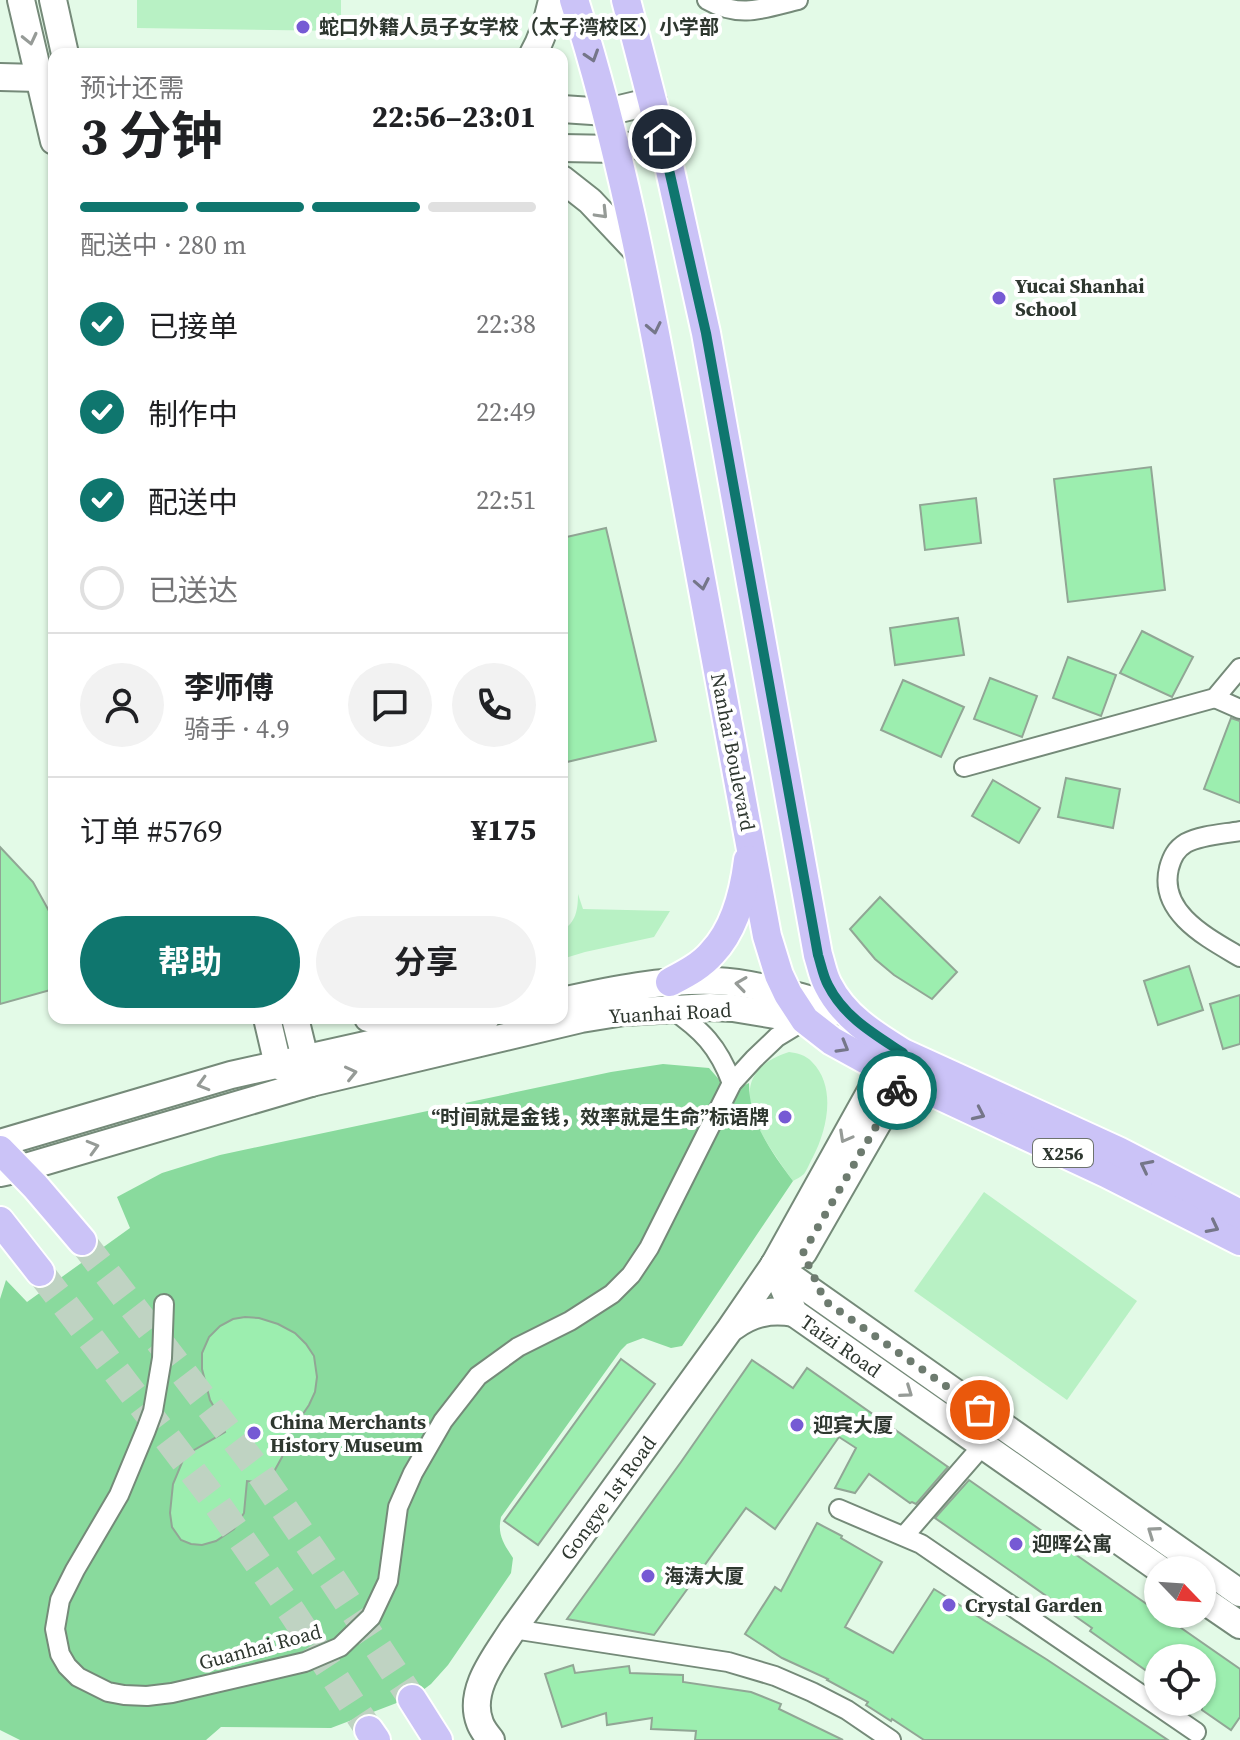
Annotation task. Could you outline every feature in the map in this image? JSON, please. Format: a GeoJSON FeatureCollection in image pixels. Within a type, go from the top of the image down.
{"type":"FeatureCollection","features":[{"type":"Feature","properties":{"kind":"main road"},"geometry":{"type":"LineString","coordinates":[[21,0],[48,82]]}},
{"type":"Feature","properties":{"kind":"main road"},"geometry":{"type":"LineString","coordinates":[[53,0],[64,48]]}},
{"type":"Feature","properties":{"kind":"main road"},"geometry":{"type":"LineString","coordinates":[[536,48],[545,29],[552,0]]}},
{"type":"Feature","properties":{"kind":"main road","name":"Nanhai Boulevard"},"geometry":{"type":"LineString","coordinates":[[574,0],[616,149],[661,363],[767,936],[788,994],[805,1020],[832,1041],[1118,1151],[1240,1214]]}},
{"type":"Feature","properties":{"kind":"main road","name":"Nanhai Boulevard"},"geometry":{"type":"LineString","coordinates":[[626,0],[653,101],[706,333],[818,955],[828,984],[844,1009],[871,1033],[897,1067],[1240,1241]]}},
{"type":"Feature","properties":{"kind":"main road"},"geometry":{"type":"LineString","coordinates":[[0,77],[48,85]]}},
{"type":"Feature","properties":{"kind":"main road"},"geometry":{"type":"LineString","coordinates":[[568,109],[607,112],[653,101]]}},
{"type":"Feature","properties":{"kind":"main road"},"geometry":{"type":"LineString","coordinates":[[568,148],[616,149],[662,139]]}},
{"type":"Feature","properties":{"kind":"main road"},"geometry":{"type":"LineString","coordinates":[[568,184],[590,201],[638,252]]}},
{"type":"Feature","properties":{"kind":"main road"},"geometry":{"type":"LineString","coordinates":[[670,995],[726,936],[738,907],[750,843]]}},
{"type":"Feature","properties":{"kind":"main road","name":"Yuanhai Road"},"geometry":{"type":"LineString","coordinates":[[568,1021],[624,1012],[716,981],[761,987],[844,1009]]}},
{"type":"Feature","properties":{"kind":"main road","name":"Yuanhai Road"},"geometry":{"type":"LineString","coordinates":[[568,1000],[626,988],[805,1020],[844,1009]]}},
{"type":"Feature","properties":{"kind":"main road"},"geometry":{"type":"LineString","coordinates":[[268,1024],[278,1065]]}},
{"type":"Feature","properties":{"kind":"main road"},"geometry":{"type":"LineString","coordinates":[[0,1143],[231,1075],[278,1065],[308,1071],[296,1024]]}},
{"type":"Feature","properties":{"kind":"main road"},"geometry":{"type":"LineString","coordinates":[[390,1024],[431,1030]]}},
{"type":"Feature","properties":{"kind":"main road","name":"Yuanhai Road"},"geometry":{"type":"LineString","coordinates":[[6,1164],[458,1024]]}},
{"type":"Feature","properties":{"kind":"main road","name":"Yuanhai Road"},"geometry":{"type":"LineString","coordinates":[[308,1071],[555,1024]]}},
{"type":"Feature","properties":{"kind":"main road"},"geometry":{"type":"LineString","coordinates":[[774,1265],[803,1253],[897,1067]]}},
{"type":"Feature","properties":{"kind":"main road","name":"Gongye 1st Road"},"geometry":{"type":"LineString","coordinates":[[491,1740],[480,1723],[476,1705],[487,1670],[513,1629],[774,1265],[897,1067]]}},
{"type":"Feature","properties":{"kind":"main road"},"geometry":{"type":"LineString","coordinates":[[6,1164],[82,1241]]}},
{"type":"Feature","properties":{"kind":"main road"},"geometry":{"type":"LineString","coordinates":[[0,1222],[40,1272]]}},
{"type":"Feature","properties":{"kind":"main road"},"geometry":{"type":"LineString","coordinates":[[803,1253],[825,1301]]}},
{"type":"Feature","properties":{"kind":"main road","name":"Taizi Road"},"geometry":{"type":"LineString","coordinates":[[774,1265],[1240,1593]]}},
{"type":"Feature","properties":{"kind":"main road","name":"Taizi Road"},"geometry":{"type":"LineString","coordinates":[[774,1265],[794,1313],[1144,1558]]}},
{"type":"Feature","properties":{"kind":"main road"},"geometry":{"type":"LineString","coordinates":[[730,1329],[745,1318],[763,1312],[779,1310],[794,1313]]}},
{"type":"Feature","properties":{"kind":"main road"},"geometry":{"type":"LineString","coordinates":[[1216,1609],[1240,1625]]}},
{"type":"Feature","properties":{"kind":"main road"},"geometry":{"type":"LineString","coordinates":[[412,1699],[438,1740]]}},
{"type":"Feature","properties":{"kind":"street"},"geometry":{"type":"LineString","coordinates":[[707,0],[749,12],[798,0]]}},
{"type":"Feature","properties":{"kind":"street"},"geometry":{"type":"LineString","coordinates":[[964,767],[1215,698],[1240,668]]}},
{"type":"Feature","properties":{"kind":"street"},"geometry":{"type":"LineString","coordinates":[[1215,698],[1240,709]]}},
{"type":"Feature","properties":{"kind":"street"},"geometry":{"type":"LineString","coordinates":[[1240,831],[1189,841],[1182,846],[1170,864],[1167,886],[1173,903],[1186,919],[1213,941],[1240,957]]}},
{"type":"Feature","properties":{"kind":"street"},"geometry":{"type":"LineString","coordinates":[[670,995],[713,1046],[732,1083]]}},
{"type":"Feature","properties":{"kind":"street","name":"Guanhai Road"},"geometry":{"type":"LineString","coordinates":[[164,1304],[162,1358],[153,1411],[115,1504],[60,1600],[55,1629],[60,1654],[78,1677],[108,1692],[124,1695],[172,1693],[305,1662],[340,1647],[371,1617],[388,1581],[398,1507],[413,1473],[443,1421],[478,1376],[518,1347],[570,1321],[612,1294],[631,1275],[649,1248],[732,1083],[777,1037],[805,1020]]}},
{"type":"Feature","properties":{"kind":"street"},"geometry":{"type":"LineString","coordinates":[[904,1536],[983,1445]]}},
{"type":"Feature","properties":{"kind":"street"},"geometry":{"type":"LineString","coordinates":[[839,1509],[921,1544],[1196,1732]]}},
{"type":"Feature","properties":{"kind":"street"},"geometry":{"type":"LineString","coordinates":[[513,1629],[669,1652],[775,1676],[847,1710],[891,1740]]}},
{"type":"Feature","properties":{"kind":"green space"},"geometry":{"type":"Polygon","coordinates":[[[137,0],[341,0],[341,31],[137,28],[137,0]]]}},
{"type":"Feature","properties":{"kind":"green space"},"geometry":{"type":"Polygon","coordinates":[[[578,894],[583,909],[670,911],[654,937],[568,957],[568,926],[578,894]]]}},
{"type":"Feature","properties":{"kind":"green space"},"geometry":{"type":"Polygon","coordinates":[[[789,1052],[812,1062],[820,1072],[827,1096],[825,1122],[818,1146],[804,1174],[793,1181],[759,1128],[750,1093],[754,1077],[766,1063],[789,1052]]]}},
{"type":"Feature","properties":{"kind":"green space"},"geometry":{"type":"Polygon","coordinates":[[[663,1064],[709,1068],[723,1084],[736,1089],[749,1083],[757,1123],[769,1147],[793,1181],[682,1346],[671,1348],[643,1338],[621,1350],[501,1517],[501,1534],[513,1558],[511,1573],[448,1665],[431,1684],[415,1696],[331,1728],[221,1727],[206,1740],[20,1740],[0,1730],[0,1299],[6,1280],[27,1302],[130,1228],[117,1197],[162,1173],[220,1155],[611,1072],[663,1064]]]}},
{"type":"Feature","properties":{"kind":"green space"},"geometry":{"type":"Polygon","coordinates":[[[984,1192],[1137,1301],[1067,1400],[914,1291],[984,1192]]]}},
{"type":"Feature","properties":{"kind":"building"},"geometry":{"type":"Polygon","coordinates":[[[1151,467],[1165,590],[1068,602],[1054,479],[1151,467]]]}},
{"type":"Feature","properties":{"kind":"building"},"geometry":{"type":"Polygon","coordinates":[[[976,498],[981,543],[925,550],[920,505],[976,498]]]}},
{"type":"Feature","properties":{"kind":"building"},"geometry":{"type":"Polygon","coordinates":[[[606,528],[656,741],[568,762],[568,537],[606,528]]]}},
{"type":"Feature","properties":{"kind":"building"},"geometry":{"type":"Polygon","coordinates":[[[958,618],[964,655],[895,665],[890,628],[958,618]]]}},
{"type":"Feature","properties":{"kind":"building"},"geometry":{"type":"Polygon","coordinates":[[[1142,631],[1193,657],[1172,697],[1120,673],[1142,631]]]}},
{"type":"Feature","properties":{"kind":"building"},"geometry":{"type":"Polygon","coordinates":[[[1068,657],[1116,675],[1101,716],[1053,698],[1068,657]]]}},
{"type":"Feature","properties":{"kind":"building"},"geometry":{"type":"Polygon","coordinates":[[[990,678],[1037,696],[1022,737],[974,719],[990,678]]]}},
{"type":"Feature","properties":{"kind":"building"},"geometry":{"type":"Polygon","coordinates":[[[903,680],[964,707],[941,757],[881,730],[903,680]]]}},
{"type":"Feature","properties":{"kind":"building"},"geometry":{"type":"Polygon","coordinates":[[[1231,718],[1240,721],[1240,803],[1204,789],[1231,718]]]}},
{"type":"Feature","properties":{"kind":"building"},"geometry":{"type":"Polygon","coordinates":[[[1066,778],[1120,789],[1113,828],[1058,817],[1066,778]]]}},
{"type":"Feature","properties":{"kind":"building"},"geometry":{"type":"Polygon","coordinates":[[[993,780],[1040,808],[1019,843],[972,816],[993,780]]]}},
{"type":"Feature","properties":{"kind":"building"},"geometry":{"type":"Polygon","coordinates":[[[0,847],[33,882],[48,909],[48,991],[0,1004],[0,847]]]}},
{"type":"Feature","properties":{"kind":"building"},"geometry":{"type":"Polygon","coordinates":[[[880,897],[957,972],[932,999],[875,959],[850,929],[880,897]]]}},
{"type":"Feature","properties":{"kind":"building"},"geometry":{"type":"Polygon","coordinates":[[[1189,966],[1203,1010],[1158,1025],[1144,981],[1189,966]]]}},
{"type":"Feature","properties":{"kind":"building"},"geometry":{"type":"Polygon","coordinates":[[[1240,995],[1240,1044],[1223,1049],[1210,1004],[1240,995]]]}},
{"type":"Feature","properties":{"kind":"building","name":"China Merchants History Museum"},"geometry":{"type":"Polygon","coordinates":[[[245,1317],[278,1324],[295,1333],[306,1344],[314,1356],[317,1377],[315,1392],[288,1436],[282,1457],[270,1479],[266,1483],[247,1481],[244,1513],[234,1529],[216,1541],[191,1544],[181,1540],[172,1527],[173,1484],[189,1453],[225,1432],[210,1400],[202,1369],[202,1353],[209,1337],[220,1326],[245,1317]]]}},
{"type":"Feature","properties":{"kind":"building"},"geometry":{"type":"Polygon","coordinates":[[[621,1359],[655,1384],[538,1545],[504,1521],[621,1359]]]}},
{"type":"Feature","properties":{"kind":"building"},"geometry":{"type":"Polygon","coordinates":[[[752,1360],[793,1388],[807,1368],[948,1467],[916,1504],[869,1474],[855,1493],[835,1488],[856,1448],[839,1437],[775,1529],[746,1508],[654,1635],[567,1619],[681,1462],[752,1360]]]}},
{"type":"Feature","properties":{"kind":"building"},"geometry":{"type":"Polygon","coordinates":[[[969,1480],[1144,1602],[1144,1628],[1181,1628],[1204,1644],[1144,1644],[1144,1669],[1090,1631],[1092,1628],[935,1518],[969,1480]]]}},
{"type":"Feature","properties":{"kind":"building"},"geometry":{"type":"Polygon","coordinates":[[[817,1523],[882,1562],[845,1627],[893,1653],[934,1589],[1168,1740],[924,1740],[866,1705],[868,1702],[782,1658],[745,1634],[775,1587],[781,1591],[817,1523]]]}},
{"type":"Feature","properties":{"kind":"building"},"geometry":{"type":"Polygon","coordinates":[[[1216,1652],[1240,1669],[1240,1717],[1231,1730],[1211,1716],[1216,1716],[1216,1652]]]}},
{"type":"Feature","properties":{"kind":"building"},"geometry":{"type":"Polygon","coordinates":[[[573,1665],[575,1673],[629,1666],[630,1673],[683,1675],[683,1682],[751,1692],[781,1704],[779,1709],[843,1740],[695,1740],[696,1731],[651,1729],[652,1718],[607,1725],[606,1713],[562,1727],[545,1674],[573,1665]]]}},
{"type":"Feature","properties":{"kind":"tunnel"},"geometry":{"type":"LineString","coordinates":[[82,1241],[255,1466],[412,1699]]}},
{"type":"Feature","properties":{"kind":"tunnel"},"geometry":{"type":"LineString","coordinates":[[40,1272],[212,1497],[369,1730]]}},
{"type":"Feature","properties":{"kind":"way so far"},"geometry":{"type":"LineString","coordinates":[[897,1090],[803,1253],[825,1301],[980,1410]]}},
{"type":"Feature","properties":{"kind":"place","name":"蛇口外籍人员子女学校（太子湾校区）小学部"},"geometry":{"type":"Point","coordinates":[303,27]}},
{"type":"Feature","properties":{"kind":"place","name":"Yucai Shanhai School"},"geometry":{"type":"Point","coordinates":[999,298]}},
{"type":"Feature","properties":{"kind":"place","name":"“时间就是金钱，效率就是生命”标语牌"},"geometry":{"type":"Point","coordinates":[785,1117]}},
{"type":"Feature","properties":{"kind":"place","name":"迎宾大厦"},"geometry":{"type":"Point","coordinates":[797,1425]}},
{"type":"Feature","properties":{"kind":"place","name":"China Merchants History Museum"},"geometry":{"type":"Point","coordinates":[254,1433]}},
{"type":"Feature","properties":{"kind":"place","name":"迎晖公寓"},"geometry":{"type":"Point","coordinates":[1016,1544]}},
{"type":"Feature","properties":{"kind":"place","name":"海涛大厦"},"geometry":{"type":"Point","coordinates":[648,1576]}},
{"type":"Feature","properties":{"kind":"place","name":"Crystal Garden"},"geometry":{"type":"Point","coordinates":[949,1605]}},
{"type":"Feature","properties":{"kind":"route"},"geometry":{"type":"LineString","coordinates":[[662,139],[706,333],[818,955],[828,984],[844,1009],[871,1033],[903,1053],[903,1079],[897,1090]]}}]}
